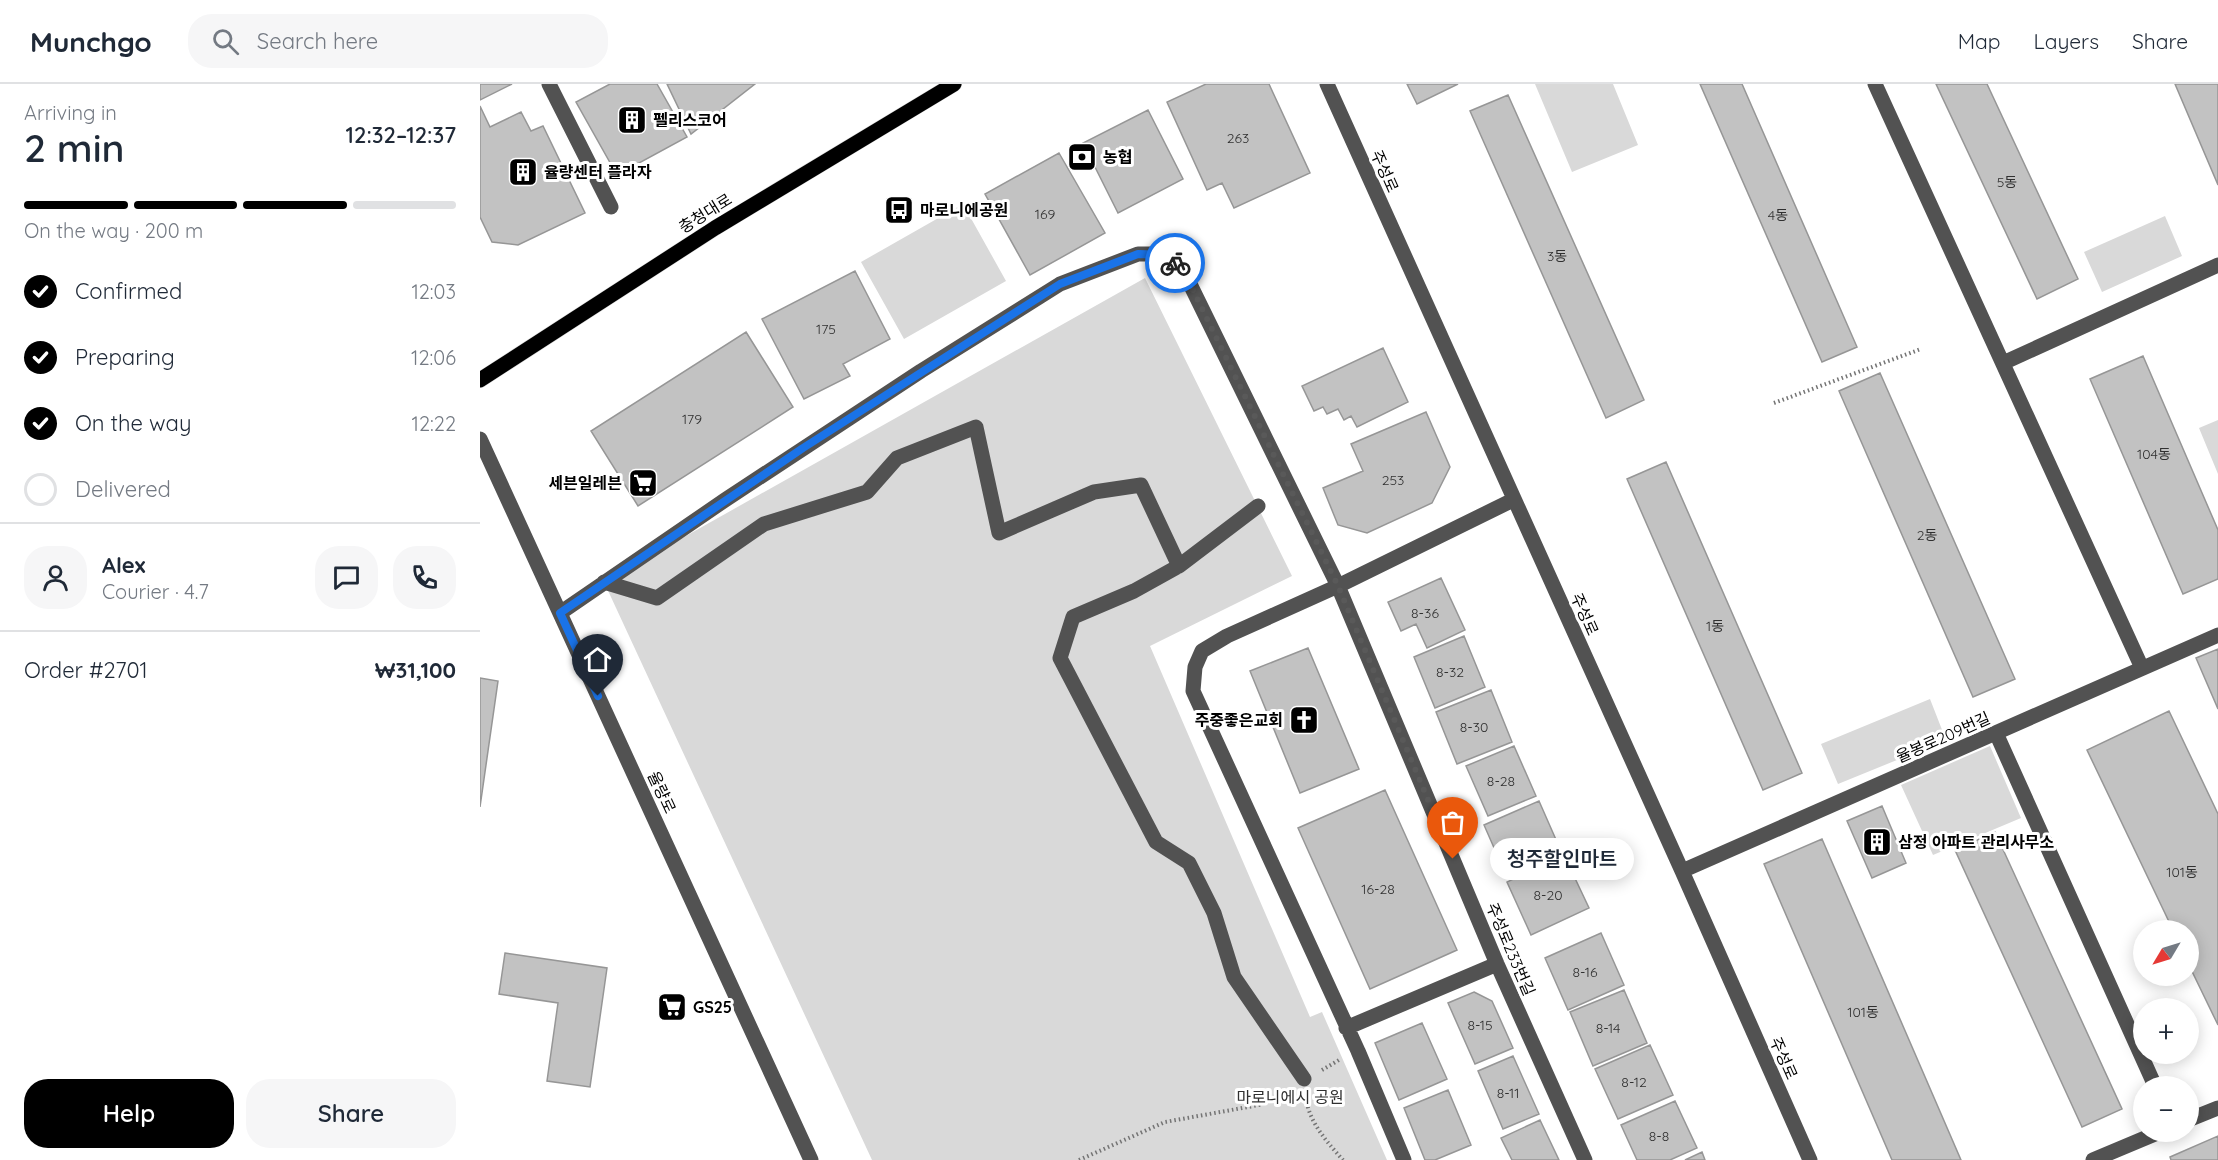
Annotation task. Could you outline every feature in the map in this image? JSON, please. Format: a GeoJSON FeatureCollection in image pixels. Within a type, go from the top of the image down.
{"type":"FeatureCollection","features":[{"type":"Feature","properties":{"kind":"main road","name":"충청대로"},"geometry":{"type":"LineString","coordinates":[[480,380],[715,228],[954,84]]}},
{"type":"Feature","properties":{"kind":"street"},"geometry":{"type":"LineString","coordinates":[[549,84],[611,207]]}},
{"type":"Feature","properties":{"kind":"street","name":"주성로"},"geometry":{"type":"LineString","coordinates":[[1326,84],[1682,871],[1810,1160]]}},
{"type":"Feature","properties":{"kind":"street"},"geometry":{"type":"LineString","coordinates":[[1875,84],[2142,668]]}},
{"type":"Feature","properties":{"kind":"street","name":"주성로233번길"},"geometry":{"type":"LineString","coordinates":[[560,613],[921,371],[1060,284],[1138,254],[1169,255],[1188,280],[1338,586],[1497,964],[1585,1160]]}},
{"type":"Feature","properties":{"kind":"street"},"geometry":{"type":"LineString","coordinates":[[2003,363],[2218,265]]}},
{"type":"Feature","properties":{"kind":"street"},"geometry":{"type":"LineString","coordinates":[[604,582],[657,598],[764,524],[867,492],[897,458],[976,427],[999,532],[1094,492],[1142,485],[1179,566]]}},
{"type":"Feature","properties":{"kind":"street","name":"율량로"},"geometry":{"type":"LineString","coordinates":[[480,439],[811,1160]]}},
{"type":"Feature","properties":{"kind":"street"},"geometry":{"type":"LineString","coordinates":[[1404,1160],[1358,1050],[1193,691],[1195,667],[1202,651],[1227,636],[1338,586],[1513,500]]}},
{"type":"Feature","properties":{"kind":"street"},"geometry":{"type":"LineString","coordinates":[[1258,506],[1179,566],[1134,591],[1073,617],[1060,658],[1156,842],[1189,863],[1214,913],[1234,977],[1304,1079]]}},
{"type":"Feature","properties":{"kind":"street","name":"율봉로209번길"},"geometry":{"type":"LineString","coordinates":[[1682,871],[2218,635]]}},
{"type":"Feature","properties":{"kind":"street"},"geometry":{"type":"LineString","coordinates":[[1996,733],[2150,1076]]}},
{"type":"Feature","properties":{"kind":"street"},"geometry":{"type":"LineString","coordinates":[[1346,1028],[1497,964]]}},
{"type":"Feature","properties":{"kind":"street"},"geometry":{"type":"LineString","coordinates":[[2199,1116],[2218,1108]]}},
{"type":"Feature","properties":{"kind":"street"},"geometry":{"type":"LineString","coordinates":[[2093,1160],[2136,1142]]}},
{"type":"Feature","properties":{"kind":"path"},"geometry":{"type":"LineString","coordinates":[[1774,403],[1921,349]]}},
{"type":"Feature","properties":{"kind":"path"},"geometry":{"type":"LineString","coordinates":[[1079,1160],[1165,1122],[1259,1105],[1358,1050]]}},
{"type":"Feature","properties":{"kind":"path"},"geometry":{"type":"LineString","coordinates":[[1304,1079],[1307,1109],[1326,1141],[1343,1160]]}},
{"type":"Feature","properties":{"kind":"green space"},"geometry":{"type":"Polygon","coordinates":[[[1535,84],[1613,84],[1638,145],[1572,172],[1535,84]]]}},
{"type":"Feature","properties":{"kind":"green space"},"geometry":{"type":"Polygon","coordinates":[[[963,204],[1006,281],[904,339],[861,262],[963,204]]]}},
{"type":"Feature","properties":{"kind":"green space"},"geometry":{"type":"Polygon","coordinates":[[[2165,216],[2182,256],[2102,292],[2084,252],[2165,216]]]}},
{"type":"Feature","properties":{"kind":"green space","name":"마로니에시 공원"},"geometry":{"type":"Polygon","coordinates":[[[1145,278],[1292,576],[1150,646],[1310,1017],[1322,1012],[1387,1160],[872,1160],[604,582],[1145,278]]]}},
{"type":"Feature","properties":{"kind":"green space"},"geometry":{"type":"Polygon","coordinates":[[[2218,420],[2218,474],[2199,428],[2218,420]]]}},
{"type":"Feature","properties":{"kind":"green space"},"geometry":{"type":"Polygon","coordinates":[[[1930,699],[1946,740],[1838,784],[1821,744],[1930,699]]]}},
{"type":"Feature","properties":{"kind":"green space"},"geometry":{"type":"Polygon","coordinates":[[[1990,746],[2021,818],[1933,855],[1901,785],[1990,746]]]}},
{"type":"Feature","properties":{"kind":"building"},"geometry":{"type":"Polygon","coordinates":[[[480,84],[512,84],[480,100],[480,84]]]}},
{"type":"Feature","properties":{"kind":"building","name":"펠리스코어"},"geometry":{"type":"Polygon","coordinates":[[[610,84],[657,84],[687,137],[617,175],[576,102],[610,84]]]}},
{"type":"Feature","properties":{"kind":"building"},"geometry":{"type":"Polygon","coordinates":[[[667,84],[755,84],[691,134],[667,84]]]}},
{"type":"Feature","properties":{"kind":"building"},"geometry":{"type":"Polygon","coordinates":[[[1206,84],[1269,84],[1310,173],[1234,208],[1222,183],[1207,190],[1167,102],[1206,84]]]}},
{"type":"Feature","properties":{"kind":"building"},"geometry":{"type":"Polygon","coordinates":[[[1407,84],[1458,84],[1417,104],[1407,84]]]}},
{"type":"Feature","properties":{"kind":"building"},"geometry":{"type":"Polygon","coordinates":[[[1700,84],[1742,84],[1857,347],[1822,362],[1700,84]]]}},
{"type":"Feature","properties":{"kind":"building"},"geometry":{"type":"Polygon","coordinates":[[[1936,84],[1987,84],[2078,279],[2037,299],[1936,84]]]}},
{"type":"Feature","properties":{"kind":"building"},"geometry":{"type":"Polygon","coordinates":[[[2175,84],[2218,84],[2218,185],[2175,84]]]}},
{"type":"Feature","properties":{"kind":"building"},"geometry":{"type":"Polygon","coordinates":[[[1508,95],[1644,400],[1606,418],[1470,111],[1508,95]]]}},
{"type":"Feature","properties":{"kind":"building","name":"율량센터 플라자"},"geometry":{"type":"Polygon","coordinates":[[[480,106],[490,127],[521,112],[531,131],[543,126],[585,213],[518,245],[492,242],[480,217],[480,106]]]}},
{"type":"Feature","properties":{"kind":"building"},"geometry":{"type":"Polygon","coordinates":[[[1148,110],[1183,179],[1118,213],[1083,143],[1148,110]]]}},
{"type":"Feature","properties":{"kind":"building"},"geometry":{"type":"Polygon","coordinates":[[[1059,153],[1105,233],[1030,275],[985,194],[1059,153]]]}},
{"type":"Feature","properties":{"kind":"building"},"geometry":{"type":"Polygon","coordinates":[[[855,271],[890,339],[843,364],[850,376],[804,399],[762,319],[855,271]]]}},
{"type":"Feature","properties":{"kind":"building"},"geometry":{"type":"Polygon","coordinates":[[[746,332],[793,407],[638,506],[591,431],[746,332]]]}},
{"type":"Feature","properties":{"kind":"building"},"geometry":{"type":"Polygon","coordinates":[[[1383,348],[1408,402],[1357,427],[1351,416],[1344,420],[1338,409],[1327,414],[1323,407],[1314,411],[1302,386],[1383,348]]]}},
{"type":"Feature","properties":{"kind":"building"},"geometry":{"type":"Polygon","coordinates":[[[2143,356],[2218,530],[2218,579],[2183,594],[2090,379],[2143,356]]]}},
{"type":"Feature","properties":{"kind":"building"},"geometry":{"type":"Polygon","coordinates":[[[1880,373],[2015,679],[1973,697],[1839,391],[1880,373]]]}},
{"type":"Feature","properties":{"kind":"building"},"geometry":{"type":"Polygon","coordinates":[[[1426,412],[1450,467],[1432,503],[1367,533],[1338,525],[1323,488],[1363,471],[1351,444],[1426,412]]]}},
{"type":"Feature","properties":{"kind":"building"},"geometry":{"type":"Polygon","coordinates":[[[1666,462],[1802,773],[1763,790],[1627,479],[1666,462]]]}},
{"type":"Feature","properties":{"kind":"building"},"geometry":{"type":"Polygon","coordinates":[[[1441,578],[1465,630],[1427,648],[1416,624],[1401,631],[1388,602],[1441,578]]]}},
{"type":"Feature","properties":{"kind":"building"},"geometry":{"type":"Polygon","coordinates":[[[1464,636],[1485,687],[1435,708],[1414,657],[1464,636]]]}},
{"type":"Feature","properties":{"kind":"building","name":"주중좋은교회"},"geometry":{"type":"Polygon","coordinates":[[[1308,648],[1359,769],[1300,793],[1250,671],[1308,648]]]}},
{"type":"Feature","properties":{"kind":"building"},"geometry":{"type":"Polygon","coordinates":[[[2218,649],[2218,709],[2196,658],[2218,649]]]}},
{"type":"Feature","properties":{"kind":"building"},"geometry":{"type":"Polygon","coordinates":[[[480,678],[498,681],[480,807],[480,678]]]}},
{"type":"Feature","properties":{"kind":"building"},"geometry":{"type":"Polygon","coordinates":[[[1491,690],[1512,742],[1457,764],[1436,712],[1491,690]]]}},
{"type":"Feature","properties":{"kind":"building"},"geometry":{"type":"Polygon","coordinates":[[[2169,711],[2218,814],[2218,1025],[2199,986],[2199,920],[2168,920],[2087,750],[2169,711]]]}},
{"type":"Feature","properties":{"kind":"building"},"geometry":{"type":"Polygon","coordinates":[[[1514,746],[1536,796],[1488,816],[1466,766],[1514,746]]]}},
{"type":"Feature","properties":{"kind":"building"},"geometry":{"type":"Polygon","coordinates":[[[1385,790],[1457,950],[1370,989],[1298,828],[1385,790]]]}},
{"type":"Feature","properties":{"kind":"building"},"geometry":{"type":"Polygon","coordinates":[[[1539,801],[1561,851],[1506,875],[1484,825],[1539,801]]]}},
{"type":"Feature","properties":{"kind":"building","name":"삼정 아파트 관리사무소"},"geometry":{"type":"Polygon","coordinates":[[[1882,806],[1906,863],[1872,878],[1847,821],[1882,806]]]}},
{"type":"Feature","properties":{"kind":"building"},"geometry":{"type":"Polygon","coordinates":[[[1995,832],[2122,1109],[2082,1127],[1955,850],[1995,832]]]}},
{"type":"Feature","properties":{"kind":"building"},"geometry":{"type":"Polygon","coordinates":[[[1822,839],[1961,1160],[1892,1160],[1764,864],[1822,839]]]}},
{"type":"Feature","properties":{"kind":"building"},"geometry":{"type":"Polygon","coordinates":[[[1564,855],[1589,908],[1531,935],[1507,882],[1564,855]]]}},
{"type":"Feature","properties":{"kind":"building"},"geometry":{"type":"Polygon","coordinates":[[[1601,933],[1624,985],[1568,1010],[1545,958],[1601,933]]]}},
{"type":"Feature","properties":{"kind":"building"},"geometry":{"type":"Polygon","coordinates":[[[505,953],[607,968],[590,1087],[547,1081],[558,1003],[499,994],[505,953]]]}},
{"type":"Feature","properties":{"kind":"building"},"geometry":{"type":"Polygon","coordinates":[[[1624,990],[1647,1043],[1593,1066],[1570,1012],[1624,990]]]}},
{"type":"Feature","properties":{"kind":"building"},"geometry":{"type":"Polygon","coordinates":[[[1474,992],[1492,1001],[1513,1048],[1475,1064],[1448,1003],[1474,992]]]}},
{"type":"Feature","properties":{"kind":"building"},"geometry":{"type":"Polygon","coordinates":[[[1422,1023],[1447,1079],[1399,1100],[1375,1043],[1422,1023]]]}},
{"type":"Feature","properties":{"kind":"building"},"geometry":{"type":"Polygon","coordinates":[[[1650,1045],[1673,1095],[1618,1119],[1595,1069],[1650,1045]]]}},
{"type":"Feature","properties":{"kind":"building"},"geometry":{"type":"Polygon","coordinates":[[[1513,1056],[1539,1114],[1503,1129],[1478,1071],[1513,1056]]]}},
{"type":"Feature","properties":{"kind":"building"},"geometry":{"type":"Polygon","coordinates":[[[1448,1090],[1471,1145],[1435,1160],[1425,1160],[1404,1108],[1448,1090]]]}},
{"type":"Feature","properties":{"kind":"building"},"geometry":{"type":"Polygon","coordinates":[[[1675,1101],[1697,1148],[1670,1160],[1637,1160],[1621,1125],[1675,1101]]]}},
{"type":"Feature","properties":{"kind":"building"},"geometry":{"type":"Polygon","coordinates":[[[1540,1120],[1559,1160],[1512,1160],[1501,1138],[1540,1120]]]}},
{"type":"Feature","properties":{"kind":"building"},"geometry":{"type":"Polygon","coordinates":[[[2218,1136],[2218,1160],[2171,1160],[2170,1157],[2218,1136]]]}},
{"type":"Feature","properties":{"kind":"building"},"geometry":{"type":"Polygon","coordinates":[[[1702,1152],[1705,1160],[1685,1160],[1702,1152]]]}},
{"type":"Feature","properties":{"kind":"way so far"},"geometry":{"type":"LineString","coordinates":[[1175,263],[1188,280],[1338,586],[1453,859]]}},
{"type":"Feature","properties":{"kind":"place","name":"펠리스코어"},"geometry":{"type":"Point","coordinates":[632,120]}},
{"type":"Feature","properties":{"kind":"place","name":"농협"},"geometry":{"type":"Point","coordinates":[1082,157]}},
{"type":"Feature","properties":{"kind":"place","name":"율량센터 플라자"},"geometry":{"type":"Point","coordinates":[523,172]}},
{"type":"Feature","properties":{"kind":"place","name":"마로니에공원"},"geometry":{"type":"Point","coordinates":[899,210]}},
{"type":"Feature","properties":{"kind":"place","name":"세븐일레븐"},"geometry":{"type":"Point","coordinates":[643,483]}},
{"type":"Feature","properties":{"kind":"place","name":"주중좋은교회"},"geometry":{"type":"Point","coordinates":[1304,720]}},
{"type":"Feature","properties":{"kind":"place","name":"삼정 아파트 관리사무소"},"geometry":{"type":"Point","coordinates":[1877,842]}},
{"type":"Feature","properties":{"kind":"place","name":"청주할인마트"},"geometry":{"type":"Point","coordinates":[1453,859]}},
{"type":"Feature","properties":{"kind":"place","name":"GS25"},"geometry":{"type":"Point","coordinates":[672,1007]}},
{"type":"Feature","properties":{"kind":"route"},"geometry":{"type":"LineString","coordinates":[[598,696],[560,613],[803,448],[1060,284],[1138,254],[1169,255],[1175,263]]}}]}
